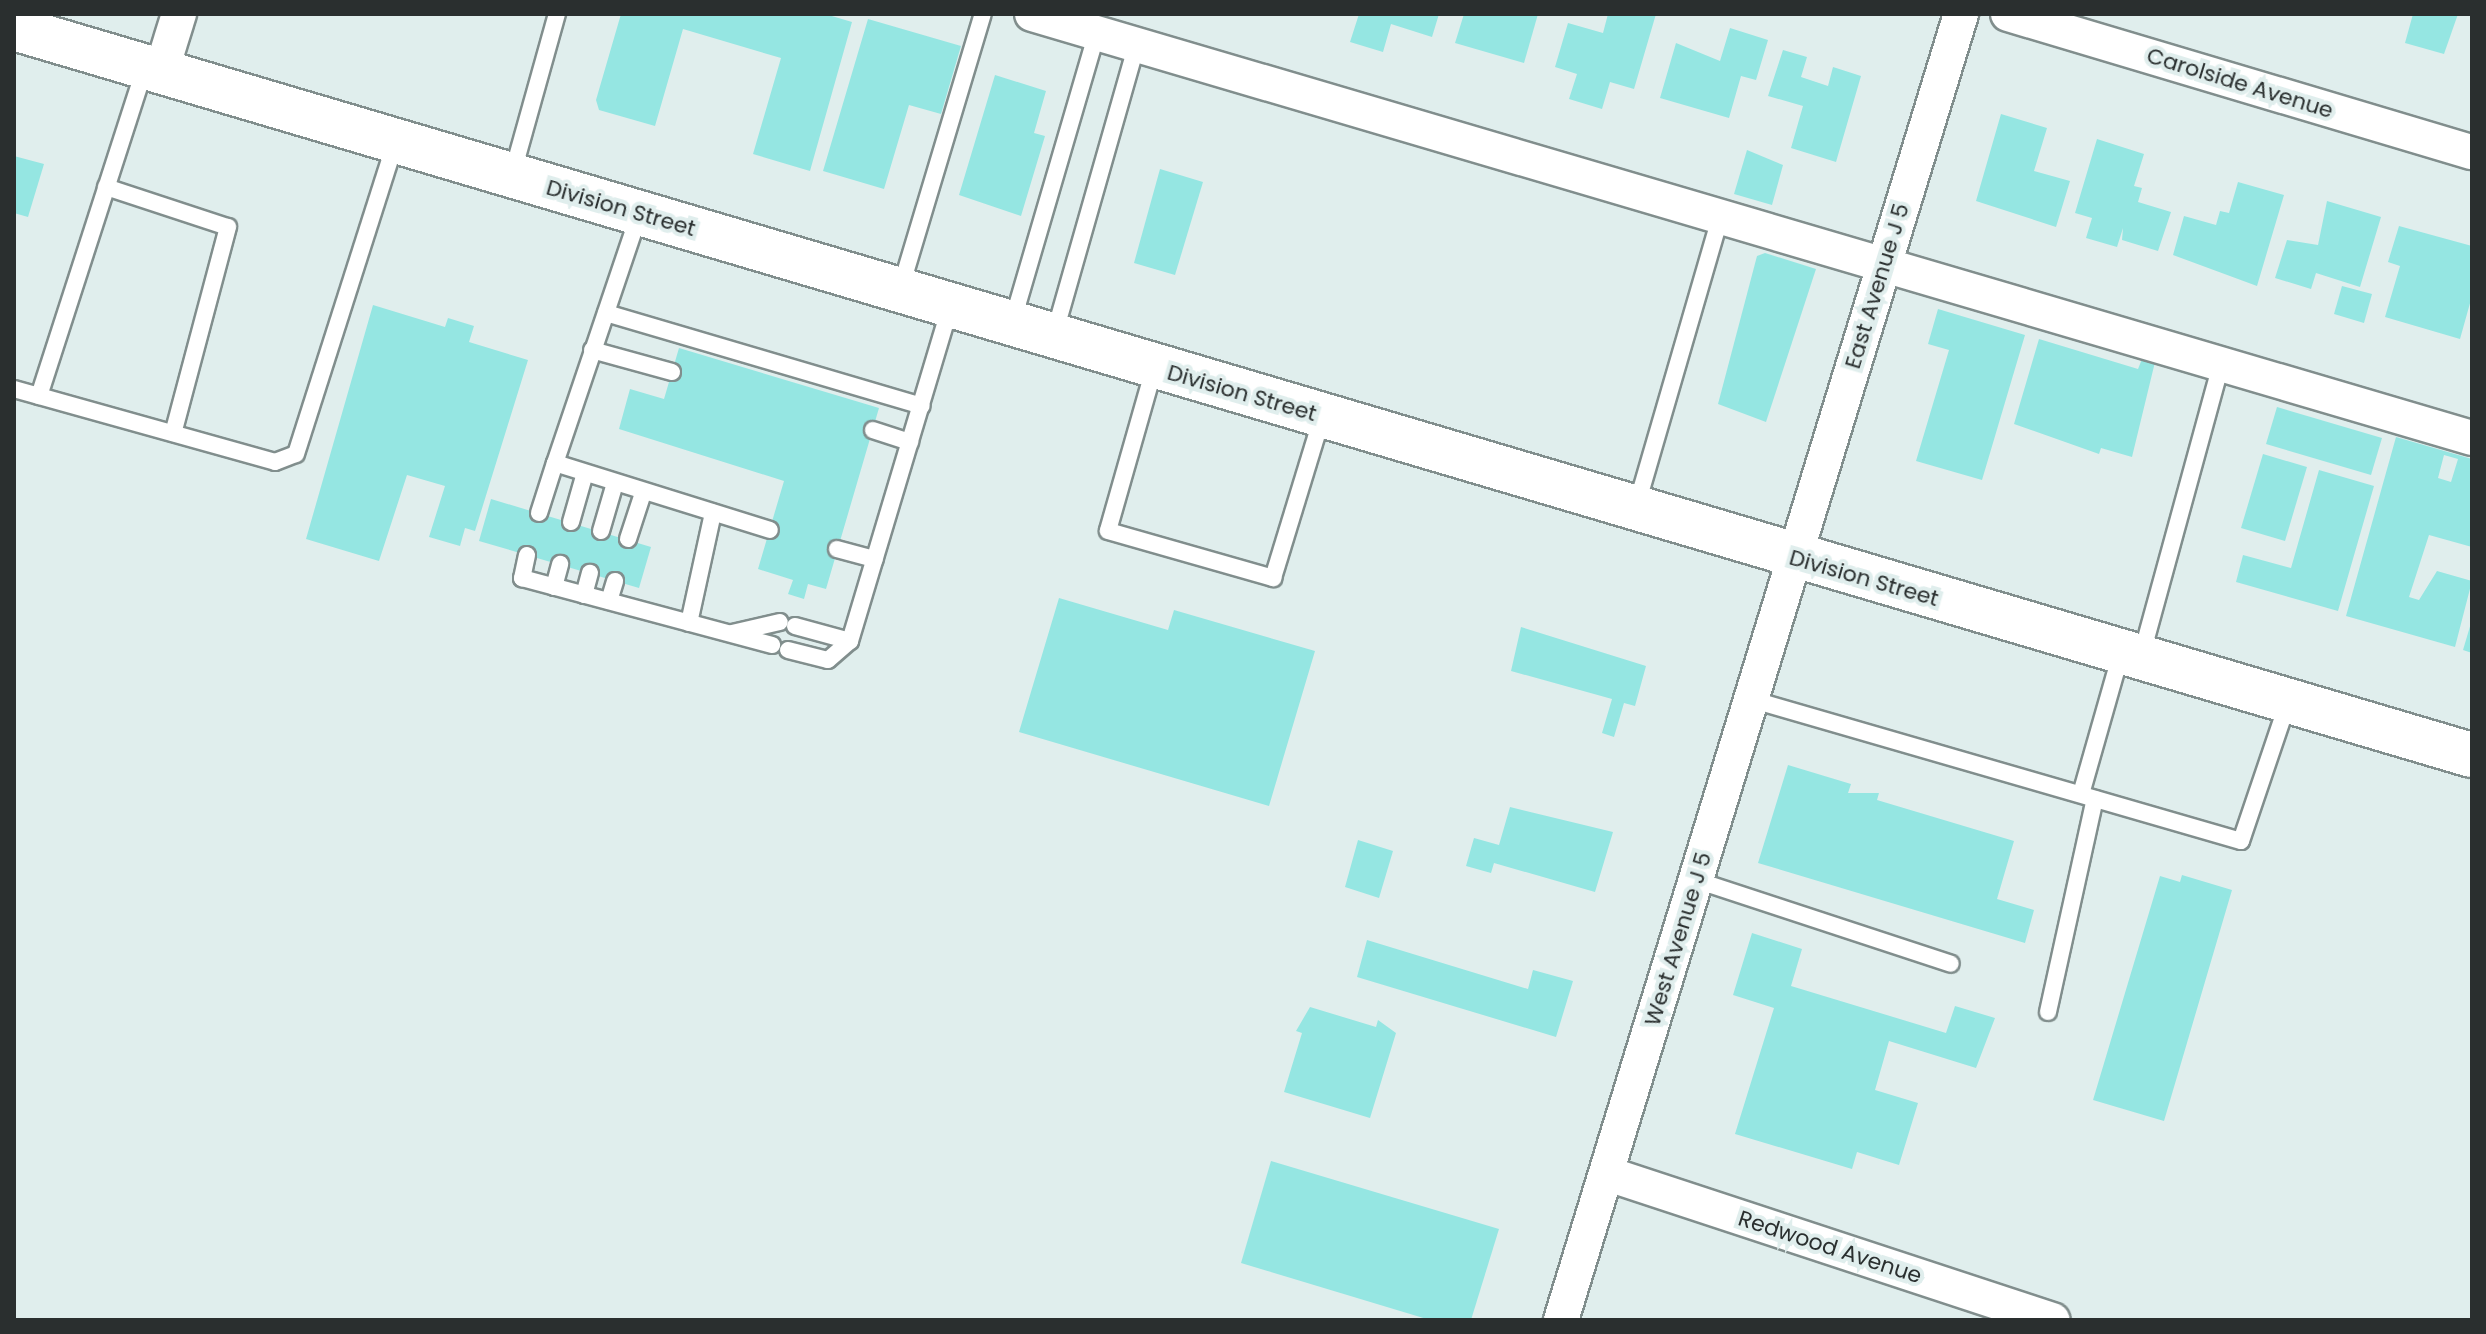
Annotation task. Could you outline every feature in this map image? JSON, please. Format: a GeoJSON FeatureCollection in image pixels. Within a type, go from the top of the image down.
{"type":"FeatureCollection","features":[{"type":"Feature","properties":{"kind":"main road","name":"Division Street"},"geometry":{"type":"LineString","coordinates":[[14,28],[1792,557],[2472,755]]}},
{"type":"Feature","properties":{"kind":"street"},"geometry":{"type":"LineString","coordinates":[[153,69],[179,14]]}},
{"type":"Feature","properties":{"kind":"street"},"geometry":{"type":"LineString","coordinates":[[1032,14],[2472,438]]}},
{"type":"Feature","properties":{"kind":"street","name":"East Avenue J 5"},"geometry":{"type":"LineString","coordinates":[[1792,557],[1961,14]]}},
{"type":"Feature","properties":{"kind":"street","name":"Carolside Avenue"},"geometry":{"type":"LineString","coordinates":[[2008,14],[2472,152]]}},
{"type":"Feature","properties":{"kind":"street","name":"West Avenue J 5"},"geometry":{"type":"LineString","coordinates":[[1561,1320],[1608,1174],[1792,557]]}},
{"type":"Feature","properties":{"kind":"street","name":"Redwood Avenue"},"geometry":{"type":"LineString","coordinates":[[1608,1174],[2053,1320]]}},
{"type":"Feature","properties":{"kind":"lane"},"geometry":{"type":"LineString","coordinates":[[512,176],[557,14]]}},
{"type":"Feature","properties":{"kind":"lane"},"geometry":{"type":"LineString","coordinates":[[899,291],[983,14]]}},
{"type":"Feature","properties":{"kind":"lane"},"geometry":{"type":"LineString","coordinates":[[1012,324],[1097,33]]}},
{"type":"Feature","properties":{"kind":"lane"},"geometry":{"type":"LineString","coordinates":[[1054,336],[1137,44]]}},
{"type":"Feature","properties":{"kind":"lane"},"geometry":{"type":"LineString","coordinates":[[39,396],[106,187],[153,69]]}},
{"type":"Feature","properties":{"kind":"lane"},"geometry":{"type":"LineString","coordinates":[[14,389],[275,462],[296,454],[395,141]]}},
{"type":"Feature","properties":{"kind":"lane"},"geometry":{"type":"LineString","coordinates":[[106,187],[228,227],[173,433]]}},
{"type":"Feature","properties":{"kind":"lane"},"geometry":{"type":"LineString","coordinates":[[539,513],[639,213]]}},
{"type":"Feature","properties":{"kind":"lane"},"geometry":{"type":"LineString","coordinates":[[1636,510],[1721,215]]}},
{"type":"Feature","properties":{"kind":"lane"},"geometry":{"type":"LineString","coordinates":[[527,555],[522,578],[828,660],[850,641],[951,305]]}},
{"type":"Feature","properties":{"kind":"lane"},"geometry":{"type":"LineString","coordinates":[[606,313],[922,406]]}},
{"type":"Feature","properties":{"kind":"lane"},"geometry":{"type":"LineString","coordinates":[[592,350],[672,372]]}},
{"type":"Feature","properties":{"kind":"lane"},"geometry":{"type":"LineString","coordinates":[[2048,1012],[2088,796],[2221,365]]}},
{"type":"Feature","properties":{"kind":"lane"},"geometry":{"type":"LineString","coordinates":[[1155,367],[1108,531],[1273,578],[1322,417]]}},
{"type":"Feature","properties":{"kind":"lane"},"geometry":{"type":"LineString","coordinates":[[873,430],[910,442]]}},
{"type":"Feature","properties":{"kind":"lane"},"geometry":{"type":"LineString","coordinates":[[555,463],[643,493],[770,530]]}},
{"type":"Feature","properties":{"kind":"lane"},"geometry":{"type":"LineString","coordinates":[[571,522],[585,473]]}},
{"type":"Feature","properties":{"kind":"lane"},"geometry":{"type":"LineString","coordinates":[[601,531],[615,483]]}},
{"type":"Feature","properties":{"kind":"lane"},"geometry":{"type":"LineString","coordinates":[[628,539],[643,493]]}},
{"type":"Feature","properties":{"kind":"lane"},"geometry":{"type":"LineString","coordinates":[[689,623],[713,513]]}},
{"type":"Feature","properties":{"kind":"lane"},"geometry":{"type":"LineString","coordinates":[[837,549],[875,559]]}},
{"type":"Feature","properties":{"kind":"lane"},"geometry":{"type":"LineString","coordinates":[[554,587],[560,564]]}},
{"type":"Feature","properties":{"kind":"lane"},"geometry":{"type":"LineString","coordinates":[[584,595],[590,573]]}},
{"type":"Feature","properties":{"kind":"lane"},"geometry":{"type":"LineString","coordinates":[[609,601],[615,581]]}},
{"type":"Feature","properties":{"kind":"lane"},"geometry":{"type":"LineString","coordinates":[[731,633],[788,624],[850,641]]}},
{"type":"Feature","properties":{"kind":"lane"},"geometry":{"type":"LineString","coordinates":[[1750,699],[2241,841],[2288,701]]}},
{"type":"Feature","properties":{"kind":"lane"},"geometry":{"type":"LineString","coordinates":[[1696,880],[1951,964]]}},
{"type":"Feature","properties":{"kind":"building"},"geometry":{"type":"Polygon","coordinates":[[[621,14],[825,14],[852,22],[810,171],[753,154],[781,58],[683,29],[655,126],[599,110],[596,100],[621,14]]]}},
{"type":"Feature","properties":{"kind":"building"},"geometry":{"type":"Polygon","coordinates":[[[1359,14],[1439,14],[1432,37],[1391,24],[1383,52],[1350,42],[1359,14]]]}},
{"type":"Feature","properties":{"kind":"building"},"geometry":{"type":"Polygon","coordinates":[[[1464,14],[1538,14],[1524,63],[1455,43],[1464,14]]]}},
{"type":"Feature","properties":{"kind":"building"},"geometry":{"type":"Polygon","coordinates":[[[1608,14],[1656,14],[1634,89],[1610,82],[1602,109],[1569,99],[1577,74],[1555,67],[1568,23],[1603,33],[1608,14]]]}},
{"type":"Feature","properties":{"kind":"building"},"geometry":{"type":"Polygon","coordinates":[[[2413,14],[2458,14],[2444,54],[2405,43],[2413,14]]]}},
{"type":"Feature","properties":{"kind":"building"},"geometry":{"type":"Polygon","coordinates":[[[868,19],[961,46],[941,114],[909,105],[884,189],[823,171],[868,19]]]}},
{"type":"Feature","properties":{"kind":"building"},"geometry":{"type":"Polygon","coordinates":[[[1730,28],[1768,40],[1756,80],[1741,76],[1729,118],[1660,98],[1676,43],[1720,61],[1730,28]]]}},
{"type":"Feature","properties":{"kind":"building"},"geometry":{"type":"Polygon","coordinates":[[[1783,50],[1807,57],[1801,77],[1828,86],[1833,67],[1861,76],[1836,162],[1791,148],[1803,106],[1768,96],[1783,50]]]}},
{"type":"Feature","properties":{"kind":"building"},"geometry":{"type":"Polygon","coordinates":[[[995,75],[1046,91],[1034,133],[1045,136],[1021,216],[959,195],[995,75]]]}},
{"type":"Feature","properties":{"kind":"building"},"geometry":{"type":"Polygon","coordinates":[[[2001,114],[2047,128],[2034,171],[2070,181],[2056,227],[1976,201],[2001,114]]]}},
{"type":"Feature","properties":{"kind":"building"},"geometry":{"type":"Polygon","coordinates":[[[2097,139],[2144,154],[2134,186],[2142,188],[2138,202],[2171,212],[2158,251],[2122,240],[2123,228],[2117,247],[2086,238],[2092,218],[2075,213],[2097,139]]]}},
{"type":"Feature","properties":{"kind":"building"},"geometry":{"type":"Polygon","coordinates":[[[1747,150],[1783,165],[1772,205],[1734,194],[1747,150]]]}},
{"type":"Feature","properties":{"kind":"building"},"geometry":{"type":"Polygon","coordinates":[[[14,156],[44,164],[28,217],[14,213],[14,156]]]}},
{"type":"Feature","properties":{"kind":"building"},"geometry":{"type":"Polygon","coordinates":[[[1160,169],[1203,182],[1175,275],[1134,263],[1160,169]]]}},
{"type":"Feature","properties":{"kind":"building"},"geometry":{"type":"Polygon","coordinates":[[[2238,182],[2284,195],[2257,286],[2173,255],[2184,216],[2216,225],[2220,211],[2229,213],[2238,182]]]}},
{"type":"Feature","properties":{"kind":"building"},"geometry":{"type":"Polygon","coordinates":[[[2327,201],[2381,217],[2360,287],[2316,273],[2311,289],[2275,278],[2287,240],[2318,245],[2327,201]]]}},
{"type":"Feature","properties":{"kind":"building"},"geometry":{"type":"Polygon","coordinates":[[[2399,226],[2472,246],[2472,296],[2460,339],[2385,317],[2400,266],[2388,262],[2399,226]]]}},
{"type":"Feature","properties":{"kind":"building"},"geometry":{"type":"Polygon","coordinates":[[[1765,253],[1816,269],[1766,422],[1718,404],[1757,256],[1765,253]]]}},
{"type":"Feature","properties":{"kind":"building"},"geometry":{"type":"Polygon","coordinates":[[[2342,286],[2372,294],[2364,323],[2334,314],[2342,286]]]}},
{"type":"Feature","properties":{"kind":"building"},"geometry":{"type":"Polygon","coordinates":[[[373,305],[445,327],[448,318],[474,326],[469,342],[528,360],[475,531],[465,528],[460,546],[429,537],[445,486],[407,475],[379,561],[306,539],[373,305]]]}},
{"type":"Feature","properties":{"kind":"building"},"geometry":{"type":"Polygon","coordinates":[[[1938,309],[2025,335],[1982,480],[1916,461],[1949,350],[1928,344],[1938,309]]]}},
{"type":"Feature","properties":{"kind":"building"},"geometry":{"type":"Polygon","coordinates":[[[2039,339],[2138,369],[2142,359],[2155,362],[2132,457],[2101,448],[2099,454],[2014,424],[2039,339]]]}},
{"type":"Feature","properties":{"kind":"building"},"geometry":{"type":"Polygon","coordinates":[[[679,348],[879,408],[826,589],[808,584],[804,599],[788,594],[793,580],[758,569],[784,481],[619,429],[630,389],[664,399],[679,348]]]}},
{"type":"Feature","properties":{"kind":"building"},"geometry":{"type":"Polygon","coordinates":[[[2277,407],[2382,438],[2371,475],[2266,444],[2277,407]]]}},
{"type":"Feature","properties":{"kind":"building"},"geometry":{"type":"Polygon","coordinates":[[[2396,437],[2472,459],[2472,547],[2429,535],[2409,597],[2419,600],[2437,571],[2472,581],[2455,647],[2346,616],[2396,437]],[[2444,455],[2438,478],[2451,482],[2458,459],[2444,455]]]}},
{"type":"Feature","properties":{"kind":"building"},"geometry":{"type":"Polygon","coordinates":[[[2263,454],[2307,467],[2285,541],[2241,528],[2263,454]]]}},
{"type":"Feature","properties":{"kind":"building"},"geometry":{"type":"Polygon","coordinates":[[[2319,470],[2374,486],[2338,611],[2236,582],[2243,555],[2291,568],[2319,470]]]}},
{"type":"Feature","properties":{"kind":"building"},"geometry":{"type":"Polygon","coordinates":[[[491,499],[651,547],[639,588],[479,541],[491,499]]]}},
{"type":"Feature","properties":{"kind":"building"},"geometry":{"type":"Polygon","coordinates":[[[1059,598],[1168,630],[1174,610],[1315,651],[1269,806],[1019,732],[1059,598]]]}},
{"type":"Feature","properties":{"kind":"building"},"geometry":{"type":"Polygon","coordinates":[[[2472,623],[2472,653],[2463,650],[2472,623]]]}},
{"type":"Feature","properties":{"kind":"building"},"geometry":{"type":"Polygon","coordinates":[[[1521,627],[1646,666],[1635,706],[1624,703],[1614,737],[1602,733],[1612,699],[1511,671],[1521,627]]]}},
{"type":"Feature","properties":{"kind":"building"},"geometry":{"type":"Polygon","coordinates":[[[1788,765],[1851,784],[1848,793],[1879,793],[1877,800],[2014,841],[1997,899],[2034,910],[2025,943],[1758,863],[1788,765]]]}},
{"type":"Feature","properties":{"kind":"building"},"geometry":{"type":"Polygon","coordinates":[[[1510,807],[1613,832],[1595,892],[1494,863],[1491,873],[1466,866],[1474,838],[1499,845],[1510,807]]]}},
{"type":"Feature","properties":{"kind":"building"},"geometry":{"type":"Polygon","coordinates":[[[1358,840],[1393,851],[1379,898],[1345,887],[1358,840]]]}},
{"type":"Feature","properties":{"kind":"building"},"geometry":{"type":"Polygon","coordinates":[[[2182,875],[2232,890],[2164,1121],[2093,1100],[2160,876],[2180,882],[2182,875]]]}},
{"type":"Feature","properties":{"kind":"building"},"geometry":{"type":"Polygon","coordinates":[[[1752,933],[1802,949],[1791,986],[1946,1033],[1955,1006],[1995,1018],[1976,1068],[1889,1041],[1875,1090],[1918,1103],[1899,1165],[1857,1152],[1852,1169],[1735,1134],[1774,1008],[1733,995],[1752,933]]]}},
{"type":"Feature","properties":{"kind":"building"},"geometry":{"type":"Polygon","coordinates":[[[1367,940],[1528,989],[1533,970],[1573,981],[1556,1037],[1357,977],[1367,940]]]}},
{"type":"Feature","properties":{"kind":"building"},"geometry":{"type":"Polygon","coordinates":[[[1310,1007],[1376,1027],[1378,1020],[1396,1033],[1370,1118],[1284,1092],[1302,1033],[1296,1031],[1310,1007]]]}},
{"type":"Feature","properties":{"kind":"building"},"geometry":{"type":"Polygon","coordinates":[[[1271,1161],[1499,1229],[1471,1320],[1430,1320],[1241,1263],[1271,1161]]]}}]}
